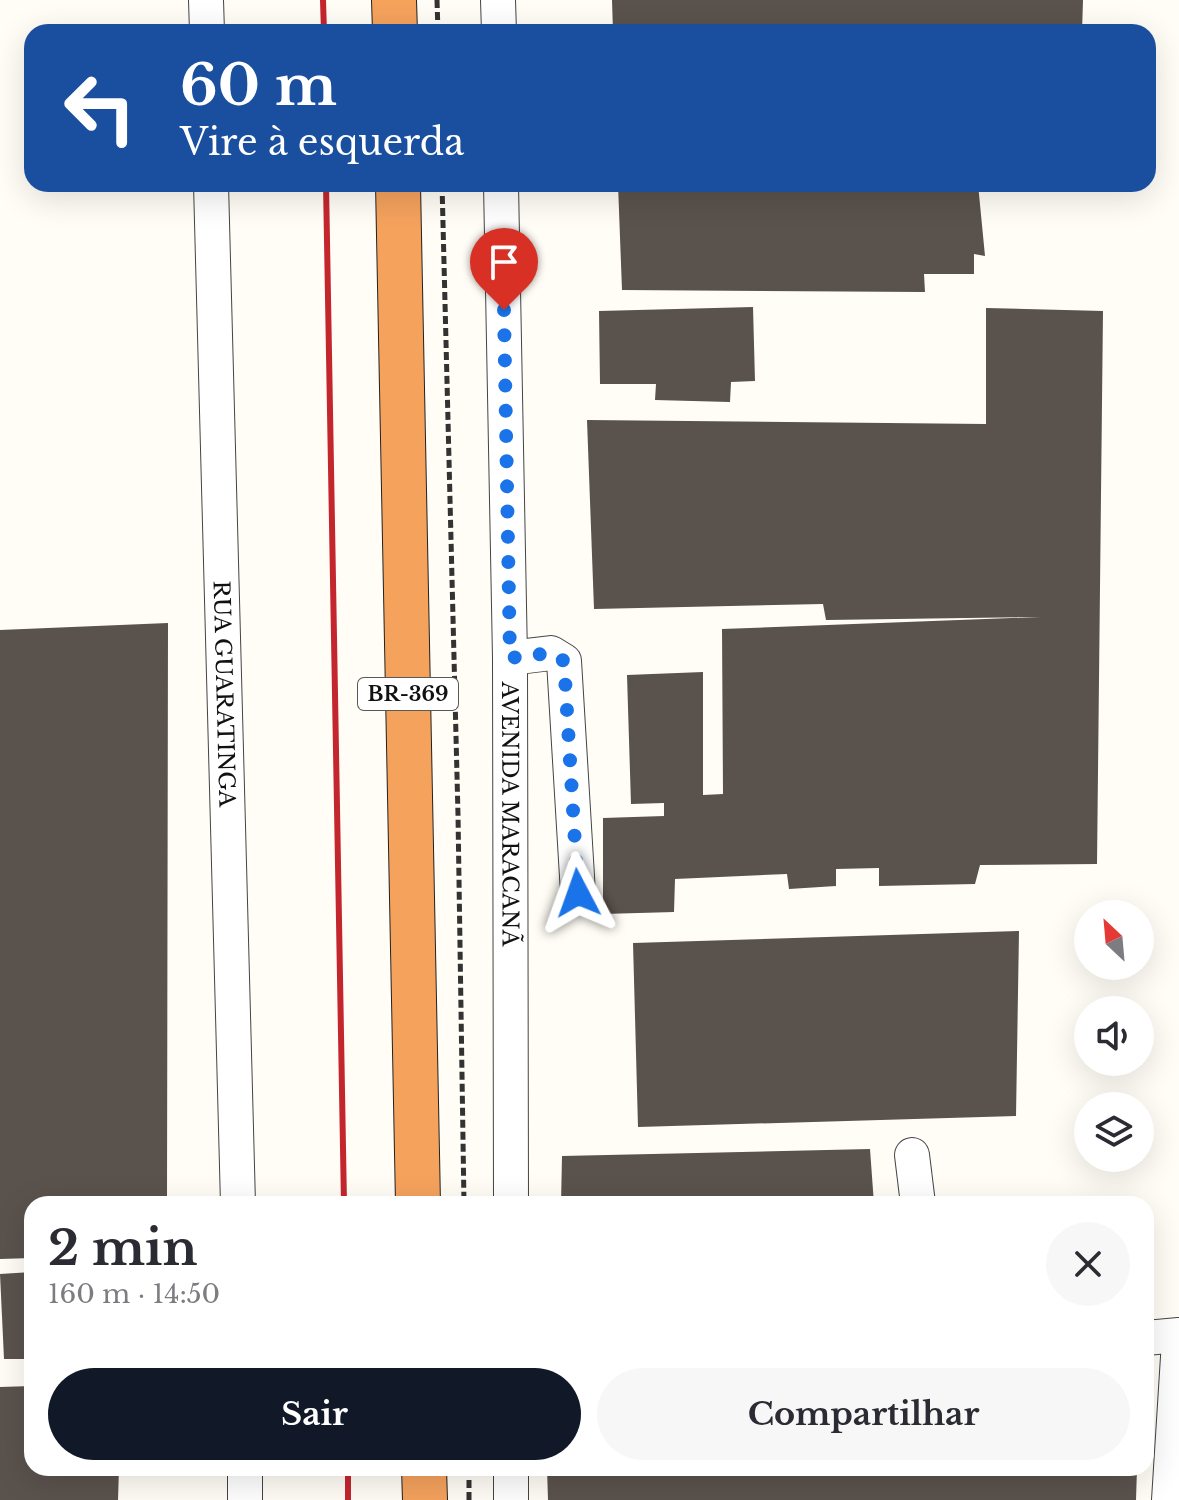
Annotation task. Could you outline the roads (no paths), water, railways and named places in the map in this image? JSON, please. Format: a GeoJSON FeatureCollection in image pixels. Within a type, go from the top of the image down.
{"type":"FeatureCollection","features":[{"type":"Feature","properties":{"kind":"highway"},"geometry":{"type":"LineString","coordinates":[[394,0],[395,24]]}},
{"type":"Feature","properties":{"kind":"highway","name":"BR-369"},"geometry":{"type":"LineString","coordinates":[[398,192],[418,1196]]}},
{"type":"Feature","properties":{"kind":"highway"},"geometry":{"type":"LineString","coordinates":[[424,1476],[425,1500]]}},
{"type":"Feature","properties":{"kind":"street"},"geometry":{"type":"LineString","coordinates":[[206,0],[207,24]]}},
{"type":"Feature","properties":{"kind":"street"},"geometry":{"type":"LineString","coordinates":[[498,0],[499,24]]}},
{"type":"Feature","properties":{"kind":"street","name":"RUA GUARATINGA"},"geometry":{"type":"LineString","coordinates":[[211,192],[238,1196]]}},
{"type":"Feature","properties":{"kind":"street","name":"AVENIDA MARACANÃ"},"geometry":{"type":"LineString","coordinates":[[501,192],[510,658],[511,1196]]}},
{"type":"Feature","properties":{"kind":"street"},"geometry":{"type":"LineString","coordinates":[[510,658],[551,653],[564,661],[578,893]]}},
{"type":"Feature","properties":{"kind":"street"},"geometry":{"type":"LineString","coordinates":[[912,1155],[917,1196]]}},
{"type":"Feature","properties":{"kind":"street"},"geometry":{"type":"LineString","coordinates":[[1154,1338],[1179,1338],[1169,1500]]}},
{"type":"Feature","properties":{"kind":"street"},"geometry":{"type":"LineString","coordinates":[[245,1476],[245,1500]]}},
{"type":"Feature","properties":{"kind":"street"},"geometry":{"type":"LineString","coordinates":[[511,1476],[511,1500]]}},
{"type":"Feature","properties":{"kind":"railway"},"geometry":{"type":"LineString","coordinates":[[323,0],[324,24]]}},
{"type":"Feature","properties":{"kind":"railway"},"geometry":{"type":"LineString","coordinates":[[326,192],[344,1196]]}},
{"type":"Feature","properties":{"kind":"railway"},"geometry":{"type":"LineString","coordinates":[[348,1476],[348,1500]]}}]}
